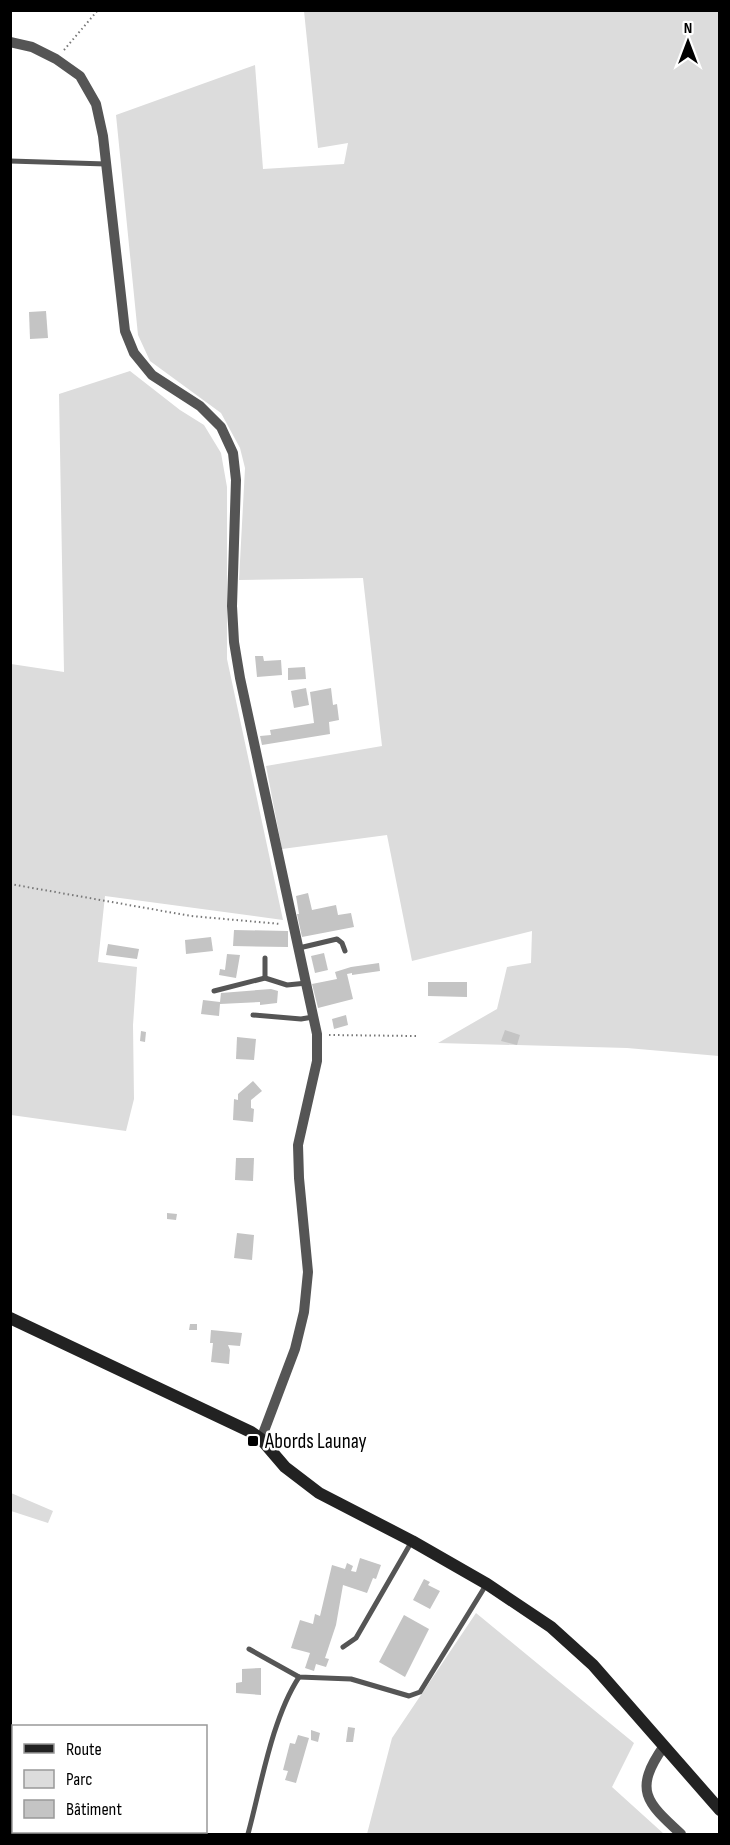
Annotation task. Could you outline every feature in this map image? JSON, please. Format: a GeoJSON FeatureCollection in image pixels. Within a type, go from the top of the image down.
{"type":"FeatureCollection","features":[{"type":"Feature","properties":{"kind":"street"},"geometry":{"type":"LineString","coordinates":[[10,42],[32,47],[56,59],[80,76],[96,104],[103,136],[125,331],[134,353],[152,375],[200,406],[221,427],[233,453],[236,480],[232,606],[234,642],[317,1034],[317,1061],[298,1145],[308,1272],[303,1312],[295,1349],[261,1439]]}},
{"type":"Feature","properties":{"kind":"street"},"geometry":{"type":"LineString","coordinates":[[10,1318],[251,1432],[261,1439],[285,1467],[319,1493],[412,1541],[487,1584],[551,1627],[585,1657],[720,1810]]}},
{"type":"Feature","properties":{"kind":"street"},"geometry":{"type":"LineString","coordinates":[[664,1746],[645,1780],[646,1794],[657,1813],[681,1834]]}},
{"type":"Feature","properties":{"kind":"lane"},"geometry":{"type":"LineString","coordinates":[[10,161],[106,164]]}},
{"type":"Feature","properties":{"kind":"lane"},"geometry":{"type":"LineString","coordinates":[[299,948],[338,939],[345,951]]}},
{"type":"Feature","properties":{"kind":"lane"},"geometry":{"type":"LineString","coordinates":[[265,958],[265,978]]}},
{"type":"Feature","properties":{"kind":"lane"},"geometry":{"type":"LineString","coordinates":[[214,991],[265,978],[287,985],[307,983]]}},
{"type":"Feature","properties":{"kind":"lane"},"geometry":{"type":"LineString","coordinates":[[253,1015],[301,1019],[314,1017]]}},
{"type":"Feature","properties":{"kind":"lane"},"geometry":{"type":"LineString","coordinates":[[343,1647],[356,1638],[412,1541]]}},
{"type":"Feature","properties":{"kind":"lane"},"geometry":{"type":"LineString","coordinates":[[249,1650],[299,1677],[351,1679],[409,1696],[420,1692],[487,1584]]}},
{"type":"Feature","properties":{"kind":"lane"},"geometry":{"type":"LineString","coordinates":[[248,1834],[279,1717],[299,1677]]}},
{"type":"Feature","properties":{"kind":"path"},"geometry":{"type":"LineString","coordinates":[[56,59],[98,10]]}},
{"type":"Feature","properties":{"kind":"path"},"geometry":{"type":"LineString","coordinates":[[10,885],[191,916],[294,925]]}},
{"type":"Feature","properties":{"kind":"path"},"geometry":{"type":"LineString","coordinates":[[317,1034],[416,1036]]}},
{"type":"Feature","properties":{"kind":"green space"},"geometry":{"type":"Polygon","coordinates":[[[304,11],[719,11],[719,1056],[627,1048],[438,1043],[497,1009],[507,967],[531,963],[532,931],[412,961],[387,835],[282,849],[266,766],[382,746],[363,578],[239,580],[245,468],[240,448],[221,413],[150,361],[138,335],[116,115],[255,65],[263,169],[344,164],[348,143],[318,148],[304,11]]]}},
{"type":"Feature","properties":{"kind":"green space"},"geometry":{"type":"Polygon","coordinates":[[[130,371],[180,410],[204,425],[221,453],[227,487],[227,659],[283,920],[105,896],[98,962],[137,967],[133,1025],[134,1099],[126,1131],[11,1115],[11,664],[64,672],[59,394],[130,371]]]}},
{"type":"Feature","properties":{"kind":"green space"},"geometry":{"type":"Polygon","coordinates":[[[11,1493],[53,1511],[48,1523],[11,1511],[11,1493]]]}},
{"type":"Feature","properties":{"kind":"green space"},"geometry":{"type":"Polygon","coordinates":[[[476,1613],[634,1743],[612,1787],[664,1834],[367,1834],[392,1738],[476,1613]]]}},
{"type":"Feature","properties":{"kind":"building"},"geometry":{"type":"Polygon","coordinates":[[[46,311],[48,338],[30,339],[29,312],[46,311]]]}},
{"type":"Feature","properties":{"kind":"building"},"geometry":{"type":"Polygon","coordinates":[[[255,656],[263,656],[264,661],[281,660],[282,675],[257,677],[255,656]]]}},
{"type":"Feature","properties":{"kind":"building"},"geometry":{"type":"Polygon","coordinates":[[[305,667],[306,679],[288,680],[288,668],[305,667]]]}},
{"type":"Feature","properties":{"kind":"building"},"geometry":{"type":"Polygon","coordinates":[[[306,688],[309,705],[294,708],[291,691],[306,688]]]}},
{"type":"Feature","properties":{"kind":"building"},"geometry":{"type":"Polygon","coordinates":[[[331,688],[333,705],[337,704],[339,720],[329,722],[330,734],[262,745],[260,736],[271,735],[270,730],[314,723],[310,692],[331,688]]]}},
{"type":"Feature","properties":{"kind":"building"},"geometry":{"type":"Polygon","coordinates":[[[308,893],[312,910],[336,905],[338,915],[351,913],[354,927],[302,937],[296,896],[308,893]]]}},
{"type":"Feature","properties":{"kind":"building"},"geometry":{"type":"Polygon","coordinates":[[[234,930],[288,931],[288,947],[233,946],[234,930]]]}},
{"type":"Feature","properties":{"kind":"building"},"geometry":{"type":"Polygon","coordinates":[[[211,937],[213,951],[186,954],[185,940],[211,937]]]}},
{"type":"Feature","properties":{"kind":"building"},"geometry":{"type":"Polygon","coordinates":[[[108,944],[139,949],[137,959],[106,955],[108,944]]]}},
{"type":"Feature","properties":{"kind":"building"},"geometry":{"type":"Polygon","coordinates":[[[324,953],[328,970],[315,973],[311,956],[324,953]]]}},
{"type":"Feature","properties":{"kind":"building"},"geometry":{"type":"Polygon","coordinates":[[[227,954],[240,955],[236,978],[219,975],[220,969],[225,970],[227,954]]]}},
{"type":"Feature","properties":{"kind":"building"},"geometry":{"type":"Polygon","coordinates":[[[379,963],[380,971],[347,974],[353,999],[318,1008],[312,984],[337,979],[335,972],[379,963]]]}},
{"type":"Feature","properties":{"kind":"building"},"geometry":{"type":"Polygon","coordinates":[[[428,982],[467,982],[467,997],[428,996],[428,982]]]}},
{"type":"Feature","properties":{"kind":"building"},"geometry":{"type":"Polygon","coordinates":[[[271,989],[278,991],[277,1003],[220,1004],[219,1016],[201,1014],[203,1000],[220,1002],[221,993],[271,989]]]}},
{"type":"Feature","properties":{"kind":"building"},"geometry":{"type":"Polygon","coordinates":[[[346,1015],[348,1025],[334,1029],[332,1019],[346,1015]]]}},
{"type":"Feature","properties":{"kind":"building"},"geometry":{"type":"Polygon","coordinates":[[[505,1030],[520,1035],[517,1045],[501,1041],[505,1030]]]}},
{"type":"Feature","properties":{"kind":"building"},"geometry":{"type":"Polygon","coordinates":[[[141,1031],[146,1032],[145,1042],[140,1041],[141,1031]]]}},
{"type":"Feature","properties":{"kind":"building"},"geometry":{"type":"Polygon","coordinates":[[[237,1037],[256,1039],[254,1060],[236,1059],[237,1037]]]}},
{"type":"Feature","properties":{"kind":"building"},"geometry":{"type":"Polygon","coordinates":[[[253,1081],[262,1091],[251,1100],[251,1108],[254,1109],[253,1122],[233,1120],[234,1099],[238,1100],[238,1094],[253,1081]]]}},
{"type":"Feature","properties":{"kind":"building"},"geometry":{"type":"Polygon","coordinates":[[[236,1158],[254,1158],[253,1181],[235,1180],[236,1158]]]}},
{"type":"Feature","properties":{"kind":"building"},"geometry":{"type":"Polygon","coordinates":[[[167,1213],[177,1214],[176,1220],[167,1219],[167,1213]]]}},
{"type":"Feature","properties":{"kind":"building"},"geometry":{"type":"Polygon","coordinates":[[[237,1233],[254,1235],[252,1260],[234,1258],[237,1233]]]}},
{"type":"Feature","properties":{"kind":"building"},"geometry":{"type":"Polygon","coordinates":[[[190,1324],[197,1324],[197,1330],[189,1330],[190,1324]]]}},
{"type":"Feature","properties":{"kind":"building"},"geometry":{"type":"Polygon","coordinates":[[[211,1330],[242,1333],[240,1346],[228,1345],[229,1364],[211,1362],[213,1343],[210,1343],[211,1330]]]}},
{"type":"Feature","properties":{"kind":"building"},"geometry":{"type":"Polygon","coordinates":[[[360,1558],[381,1565],[376,1579],[373,1578],[367,1593],[343,1585],[336,1625],[325,1658],[329,1659],[326,1667],[316,1664],[314,1671],[305,1668],[310,1653],[291,1648],[300,1620],[313,1624],[315,1614],[320,1616],[332,1565],[345,1569],[347,1563],[353,1566],[351,1571],[356,1572],[360,1558]]]}},
{"type":"Feature","properties":{"kind":"building"},"geometry":{"type":"Polygon","coordinates":[[[424,1579],[430,1582],[428,1585],[440,1591],[430,1609],[413,1600],[424,1579]]]}},
{"type":"Feature","properties":{"kind":"building"},"geometry":{"type":"Polygon","coordinates":[[[404,1615],[429,1629],[405,1677],[379,1662],[404,1615]]]}},
{"type":"Feature","properties":{"kind":"building"},"geometry":{"type":"Polygon","coordinates":[[[261,1668],[261,1695],[236,1693],[236,1683],[242,1682],[242,1669],[261,1668]]]}},
{"type":"Feature","properties":{"kind":"building"},"geometry":{"type":"Polygon","coordinates":[[[348,1727],[355,1728],[353,1742],[346,1742],[348,1727]]]}},
{"type":"Feature","properties":{"kind":"building"},"geometry":{"type":"Polygon","coordinates":[[[311,1730],[320,1733],[318,1742],[311,1740],[311,1730]]]}},
{"type":"Feature","properties":{"kind":"building"},"geometry":{"type":"Polygon","coordinates":[[[298,1735],[309,1738],[296,1783],[285,1780],[288,1771],[283,1770],[290,1743],[295,1744],[298,1735]]]}},
{"type":"Feature","properties":{"kind":"place","name":"Abords Launay"},"geometry":{"type":"Point","coordinates":[253,1441]}}]}
